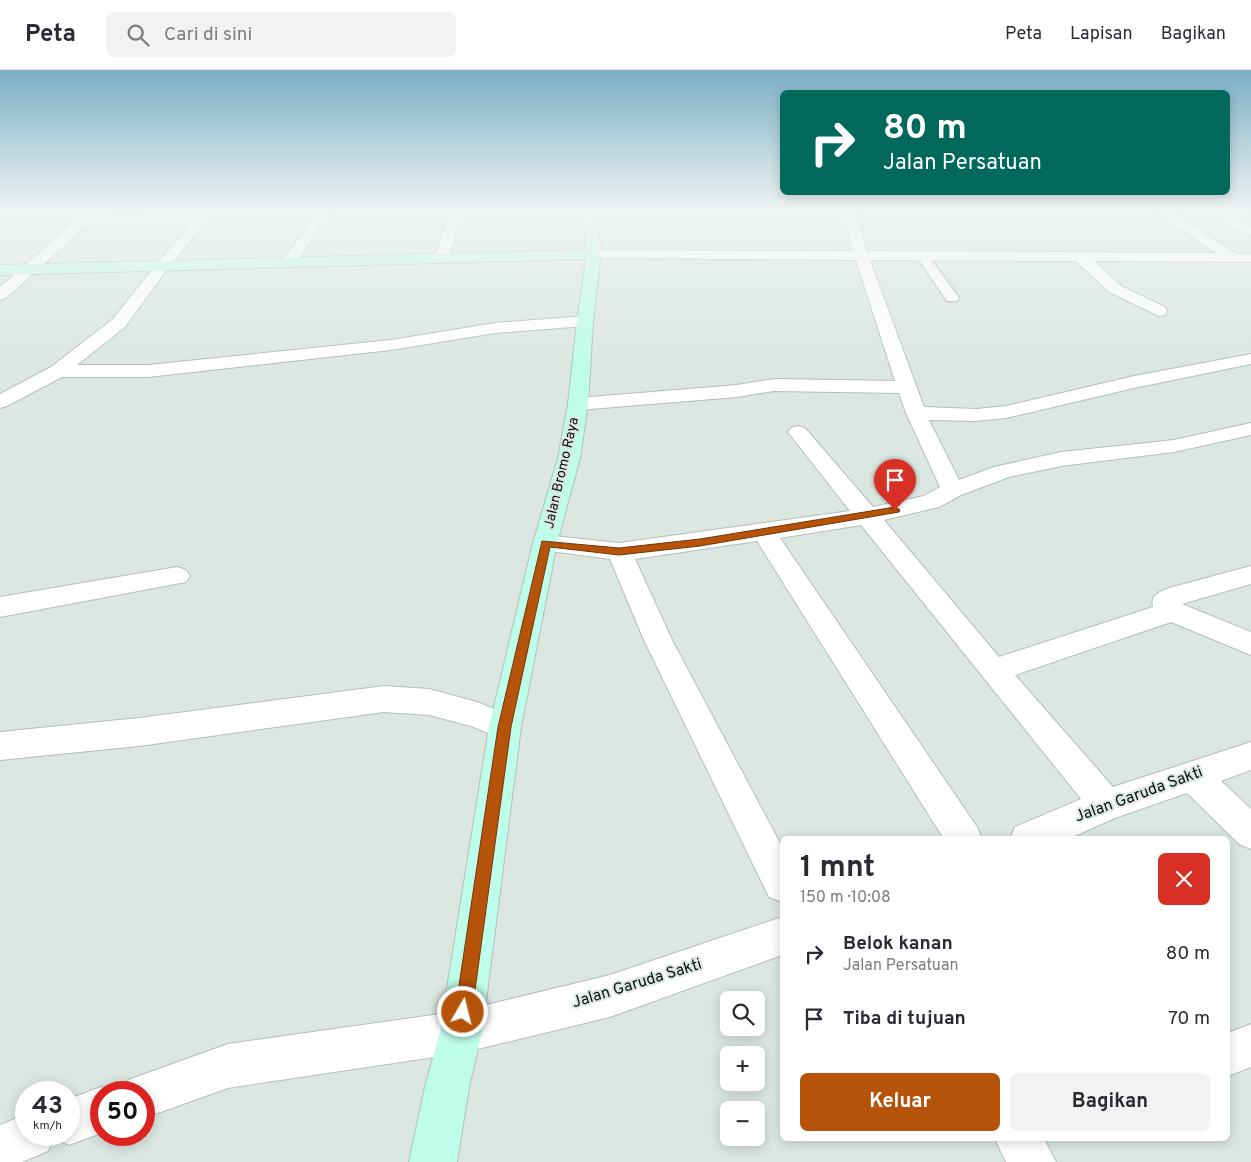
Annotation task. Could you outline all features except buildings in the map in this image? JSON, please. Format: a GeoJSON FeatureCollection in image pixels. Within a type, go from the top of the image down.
{"type":"FeatureCollection","features":[{"type":"Feature","properties":{"kind":"main road"},"geometry":{"type":"LineString","coordinates":[[0,270],[289,262]]}},
{"type":"Feature","properties":{"kind":"main road","name":"Jalan Bromo Raya"},"geometry":{"type":"LineString","coordinates":[[433,1162],[447,1087],[460,1032],[505,727],[546,544],[569,458],[578,404],[585,321],[593,262]]}},
{"type":"Feature","properties":{"kind":"street"},"geometry":{"type":"LineString","coordinates":[[0,295],[36,262]]}},
{"type":"Feature","properties":{"kind":"street"},"geometry":{"type":"LineString","coordinates":[[0,402],[58,370],[119,323],[166,262]]}},
{"type":"Feature","properties":{"kind":"street"},"geometry":{"type":"LineString","coordinates":[[864,262],[916,413],[953,490]]}},
{"type":"Feature","properties":{"kind":"street"},"geometry":{"type":"LineString","coordinates":[[1084,262],[1115,289],[1159,311]]}},
{"type":"Feature","properties":{"kind":"street"},"geometry":{"type":"LineString","coordinates":[[58,370],[148,371],[391,345],[495,328],[585,321]]}},
{"type":"Feature","properties":{"kind":"street"},"geometry":{"type":"LineString","coordinates":[[916,413],[976,415],[1006,412],[1134,382],[1251,360]]}},
{"type":"Feature","properties":{"kind":"street"},"geometry":{"type":"LineString","coordinates":[[578,404],[737,391],[774,385],[908,387]]}},
{"type":"Feature","properties":{"kind":"street"},"geometry":{"type":"LineString","coordinates":[[546,544],[619,552],[700,542],[868,516],[931,502],[953,490],[1002,472],[1061,459],[1174,446],[1251,429]]}},
{"type":"Feature","properties":{"kind":"street"},"geometry":{"type":"LineString","coordinates":[[798,432],[1107,805]]}},
{"type":"Feature","properties":{"kind":"street"},"geometry":{"type":"LineString","coordinates":[[763,531],[962,836]]}},
{"type":"Feature","properties":{"kind":"street"},"geometry":{"type":"LineString","coordinates":[[619,552],[658,640],[780,880]]}},
{"type":"Feature","properties":{"kind":"street"},"geometry":{"type":"LineString","coordinates":[[1251,575],[1166,600],[1166,605],[1179,613],[1251,644]]}},
{"type":"Feature","properties":{"kind":"street"},"geometry":{"type":"LineString","coordinates":[[0,607],[177,576]]}},
{"type":"Feature","properties":{"kind":"street"},"geometry":{"type":"LineString","coordinates":[[994,670],[1179,613]]}},
{"type":"Feature","properties":{"kind":"street"},"geometry":{"type":"LineString","coordinates":[[0,746],[139,732],[384,699],[429,702],[477,715],[505,727]]}},
{"type":"Feature","properties":{"kind":"street","name":"Jalan Garuda Sakti"},"geometry":{"type":"LineString","coordinates":[[1035,836],[1107,805],[1251,756]]}},
{"type":"Feature","properties":{"kind":"street"},"geometry":{"type":"LineString","coordinates":[[1192,775],[1251,832]]}},
{"type":"Feature","properties":{"kind":"street","name":"Jalan Garuda Sakti"},"geometry":{"type":"LineString","coordinates":[[155,1092],[228,1066],[460,1032],[610,996],[780,937]]}},
{"type":"Feature","properties":{"kind":"street"},"geometry":{"type":"LineString","coordinates":[[1230,1054],[1251,1045]]}},
{"type":"Feature","properties":{"kind":"street"},"geometry":{"type":"LineString","coordinates":[[0,1148],[15,1142]]}},
{"type":"Feature","properties":{"kind":"lane"},"geometry":{"type":"LineString","coordinates":[[926,262],[952,298]]}},
{"type":"Feature","properties":{"kind":"route"},"geometry":{"type":"LineString","coordinates":[[463,1012],[505,727],[546,544],[619,552],[700,542],[868,516],[895,510]]}}]}
